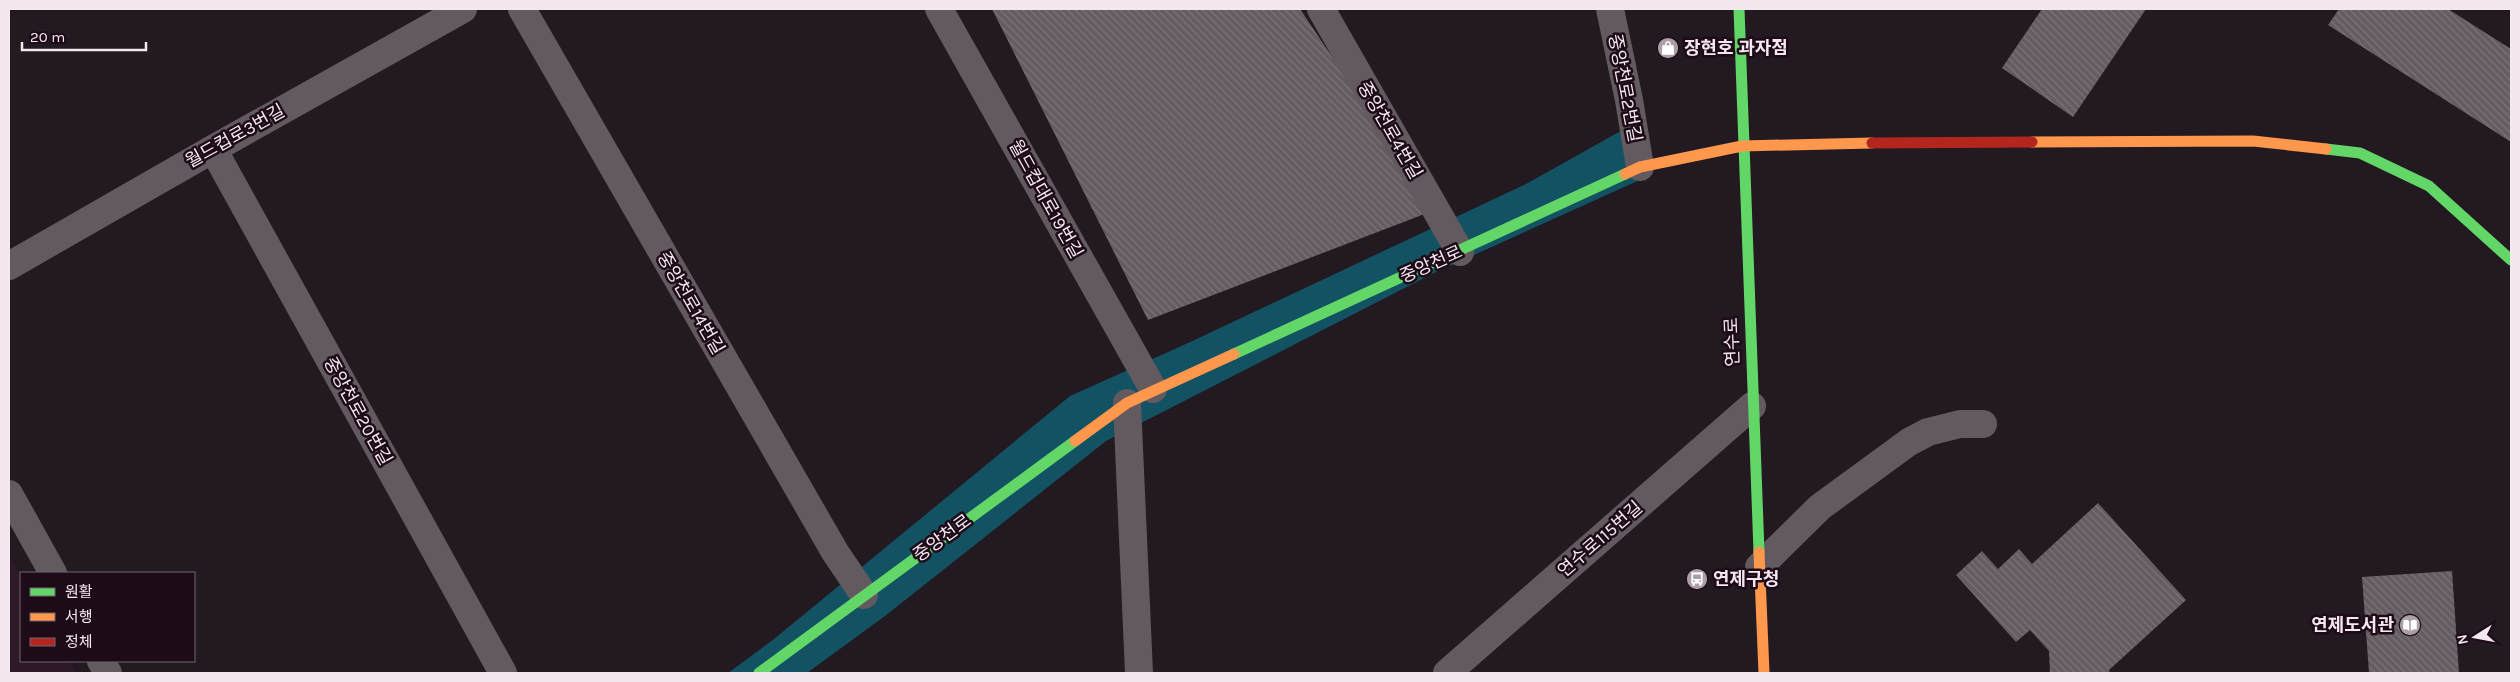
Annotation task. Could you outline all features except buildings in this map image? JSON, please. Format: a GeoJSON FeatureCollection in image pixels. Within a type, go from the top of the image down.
{"type":"FeatureCollection","features":[{"type":"Feature","properties":{"kind":"street","name":"월드컵로3번길"},"geometry":{"type":"LineString","coordinates":[[9,266],[212,149],[463,9]]}},
{"type":"Feature","properties":{"kind":"street","name":"중앙천로14번길"},"geometry":{"type":"LineString","coordinates":[[522,9],[835,552],[864,595]]}},
{"type":"Feature","properties":{"kind":"street","name":"월드컵대로19번길"},"geometry":{"type":"LineString","coordinates":[[939,9],[1153,389]]}},
{"type":"Feature","properties":{"kind":"street","name":"중앙천로4번길"},"geometry":{"type":"LineString","coordinates":[[1320,9],[1460,252]]}},
{"type":"Feature","properties":{"kind":"street","name":"중앙천로2번길"},"geometry":{"type":"LineString","coordinates":[[1610,9],[1629,100],[1640,167]]}},
{"type":"Feature","properties":{"kind":"street","name":"연수로"},"geometry":{"type":"LineString","coordinates":[[1739,9],[1742,146],[1764,673]]}},
{"type":"Feature","properties":{"kind":"street","name":"중앙천로"},"geometry":{"type":"LineString","coordinates":[[759,673],[1126,403],[1153,389],[1460,252],[1640,167],[1742,146],[1896,142],[2252,141],[2360,153],[2429,186],[2511,260]]}},
{"type":"Feature","properties":{"kind":"street","name":"중앙천로20번길"},"geometry":{"type":"LineString","coordinates":[[212,149],[503,673]]}},
{"type":"Feature","properties":{"kind":"street"},"geometry":{"type":"LineString","coordinates":[[1126,403],[1139,673]]}},
{"type":"Feature","properties":{"kind":"street","name":"연수로115번길"},"geometry":{"type":"LineString","coordinates":[[1447,673],[1752,406]]}},
{"type":"Feature","properties":{"kind":"street"},"geometry":{"type":"LineString","coordinates":[[1759,567],[1820,507],[1909,442],[1928,432],[1960,424],[1983,424]]}},
{"type":"Feature","properties":{"kind":"street"},"geometry":{"type":"LineString","coordinates":[[9,494],[52,572]]}},
{"type":"Feature","properties":{"kind":"street"},"geometry":{"type":"LineString","coordinates":[[102,662],[108,673]]}},
{"type":"Feature","properties":{"kind":"shaded area"},"geometry":{"type":"Polygon","coordinates":[[[9,555],[20,575],[20,662],[70,662],[76,673],[9,673],[9,555]]]}},
{"type":"Feature","properties":{"kind":"water"},"geometry":{"type":"Polygon","coordinates":[[[1626,128],[1653,174],[1432,274],[1106,441],[885,616],[807,673],[728,673],[774,639],[1070,396],[1188,343],[1526,184],[1626,128]]]}},
{"type":"Feature","properties":{"kind":"traffic: fast"},"geometry":{"type":"LineString","coordinates":[[1739,9],[1759,552]]}},
{"type":"Feature","properties":{"kind":"traffic: fast"},"geometry":{"type":"LineString","coordinates":[[2326,149],[2360,153],[2429,186],[2511,260]]}},
{"type":"Feature","properties":{"kind":"traffic: fast"},"geometry":{"type":"LineString","coordinates":[[1234,354],[1625,174]]}},
{"type":"Feature","properties":{"kind":"traffic: fast"},"geometry":{"type":"LineString","coordinates":[[759,673],[1075,441]]}},
{"type":"Feature","properties":{"kind":"traffic: slow"},"geometry":{"type":"LineString","coordinates":[[2032,142],[2253,141],[2326,149]]}},
{"type":"Feature","properties":{"kind":"traffic: slow"},"geometry":{"type":"LineString","coordinates":[[1625,174],[1640,167],[1742,146],[1872,143]]}},
{"type":"Feature","properties":{"kind":"traffic: slow"},"geometry":{"type":"LineString","coordinates":[[1075,441],[1127,403],[1234,354]]}},
{"type":"Feature","properties":{"kind":"traffic: slow"},"geometry":{"type":"LineString","coordinates":[[1759,552],[1764,673]]}},
{"type":"Feature","properties":{"kind":"traffic: jam"},"geometry":{"type":"LineString","coordinates":[[1872,143],[2032,142]]}},
{"type":"Feature","properties":{"kind":"place","name":"장현호 과자점"},"geometry":{"type":"Point","coordinates":[1668,48]}},
{"type":"Feature","properties":{"kind":"place","name":"연제구청"},"geometry":{"type":"Point","coordinates":[1697,579]}},
{"type":"Feature","properties":{"kind":"place","name":"연제도서관"},"geometry":{"type":"Point","coordinates":[2410,625]}}]}
